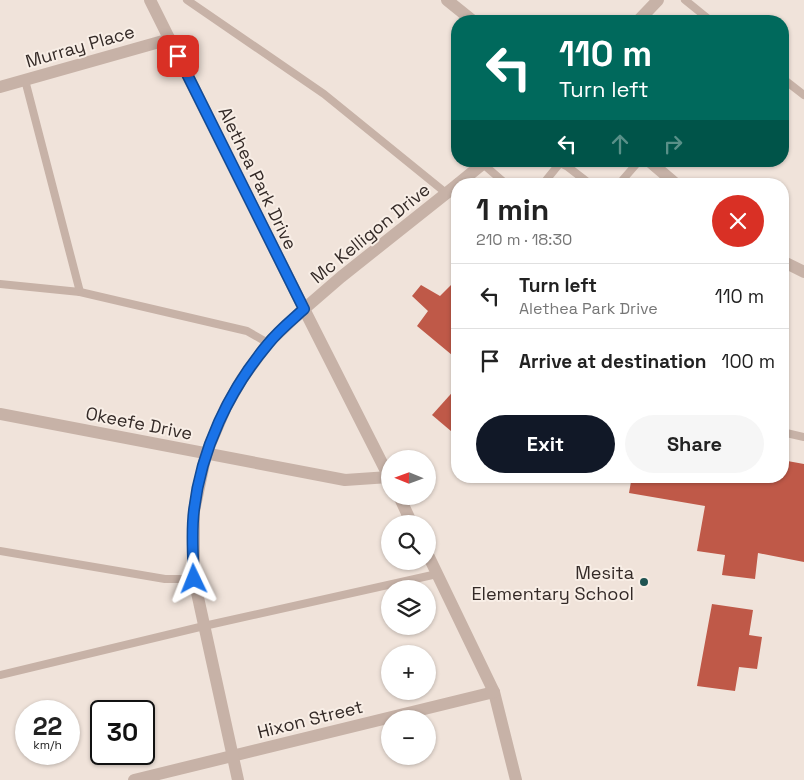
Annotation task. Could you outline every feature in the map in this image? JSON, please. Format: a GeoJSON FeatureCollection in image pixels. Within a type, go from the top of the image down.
{"type":"FeatureCollection","features":[{"type":"Feature","properties":{"kind":"street","name":"Alethea Park Drive"},"geometry":{"type":"LineString","coordinates":[[150,0],[381,460]]}},
{"type":"Feature","properties":{"kind":"street"},"geometry":{"type":"LineString","coordinates":[[447,0],[466,15]]}},
{"type":"Feature","properties":{"kind":"street"},"geometry":{"type":"LineString","coordinates":[[644,15],[658,0]]}},
{"type":"Feature","properties":{"kind":"street","name":"Murray Place"},"geometry":{"type":"LineString","coordinates":[[0,87],[170,39]]}},
{"type":"Feature","properties":{"kind":"street","name":"Mc Kelligon Drive"},"geometry":{"type":"LineString","coordinates":[[467,178],[480,167]]}},
{"type":"Feature","properties":{"kind":"street"},"geometry":{"type":"LineString","coordinates":[[656,167],[669,178]]}},
{"type":"Feature","properties":{"kind":"street","name":"Mc Kelligon Drive"},"geometry":{"type":"LineString","coordinates":[[238,780],[194,579],[194,511],[206,454],[226,407],[242,379],[268,343],[341,277],[451,190]]}},
{"type":"Feature","properties":{"kind":"street"},"geometry":{"type":"LineString","coordinates":[[789,264],[804,272]]}},
{"type":"Feature","properties":{"kind":"street","name":"Okeefe Drive"},"geometry":{"type":"LineString","coordinates":[[0,414],[345,480],[381,478]]}},
{"type":"Feature","properties":{"kind":"street"},"geometry":{"type":"LineString","coordinates":[[435,570],[494,692],[516,780]]}},
{"type":"Feature","properties":{"kind":"street","name":"Hixon Street"},"geometry":{"type":"LineString","coordinates":[[134,780],[494,692]]}},
{"type":"Feature","properties":{"kind":"lane"},"geometry":{"type":"LineString","coordinates":[[186,0],[324,94],[446,193]]}},
{"type":"Feature","properties":{"kind":"lane"},"geometry":{"type":"LineString","coordinates":[[685,0],[704,15]]}},
{"type":"Feature","properties":{"kind":"lane"},"geometry":{"type":"LineString","coordinates":[[25,80],[80,292]]}},
{"type":"Feature","properties":{"kind":"lane"},"geometry":{"type":"LineString","coordinates":[[789,83],[804,95]]}},
{"type":"Feature","properties":{"kind":"lane"},"geometry":{"type":"LineString","coordinates":[[490,167],[500,178]]}},
{"type":"Feature","properties":{"kind":"lane"},"geometry":{"type":"LineString","coordinates":[[548,178],[557,167]]}},
{"type":"Feature","properties":{"kind":"lane"},"geometry":{"type":"LineString","coordinates":[[568,167],[582,178]]}},
{"type":"Feature","properties":{"kind":"lane"},"geometry":{"type":"LineString","coordinates":[[624,178],[633,167]]}},
{"type":"Feature","properties":{"kind":"lane"},"geometry":{"type":"LineString","coordinates":[[0,284],[80,292],[247,331],[268,343]]}},
{"type":"Feature","properties":{"kind":"lane"},"geometry":{"type":"LineString","coordinates":[[789,434],[804,437]]}},
{"type":"Feature","properties":{"kind":"lane"},"geometry":{"type":"LineString","coordinates":[[0,552],[166,579],[194,579]]}},
{"type":"Feature","properties":{"kind":"lane"},"geometry":{"type":"LineString","coordinates":[[0,675],[204,626],[437,574]]}},
{"type":"Feature","properties":{"kind":"building"},"geometry":{"type":"Polygon","coordinates":[[[421,285],[440,296],[451,285],[451,354],[417,326],[428,311],[412,296],[421,285]]]}},
{"type":"Feature","properties":{"kind":"building"},"geometry":{"type":"Polygon","coordinates":[[[451,394],[451,431],[432,415],[451,394]]]}},
{"type":"Feature","properties":{"kind":"building"},"geometry":{"type":"Polygon","coordinates":[[[789,461],[804,464],[804,562],[758,553],[755,579],[722,575],[725,555],[697,551],[705,506],[629,493],[631,483],[789,483],[789,461]]]}},
{"type":"Feature","properties":{"kind":"building"},"geometry":{"type":"Polygon","coordinates":[[[712,604],[753,610],[749,635],[762,637],[757,669],[739,667],[735,691],[697,686],[712,604]]]}},
{"type":"Feature","properties":{"kind":"place","name":"Mesita Elementary School"},"geometry":{"type":"Point","coordinates":[644,582]}},
{"type":"Feature","properties":{"kind":"route"},"geometry":{"type":"LineString","coordinates":[[178,56],[304,309],[268,343],[242,379],[226,407],[206,454],[198,484],[194,511],[192,545],[194,579]]}}]}
